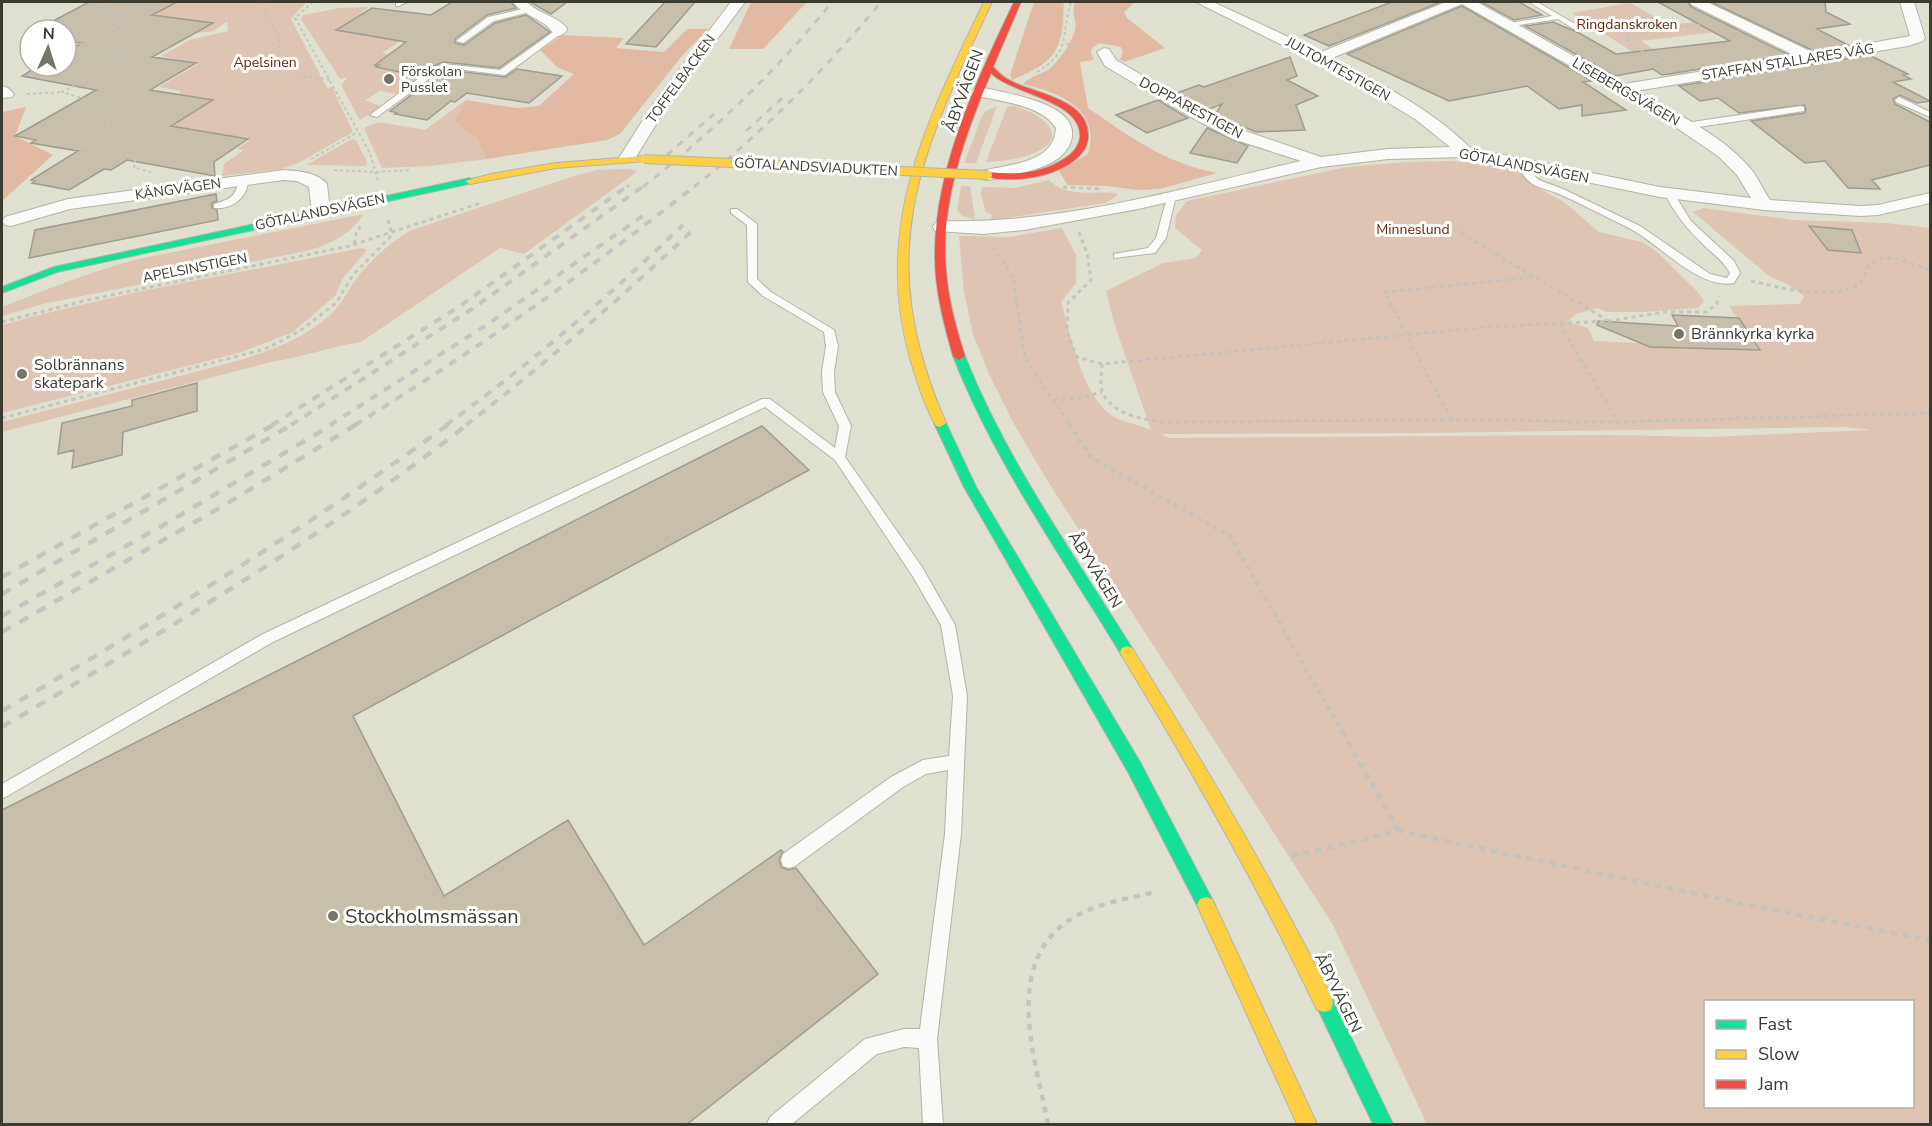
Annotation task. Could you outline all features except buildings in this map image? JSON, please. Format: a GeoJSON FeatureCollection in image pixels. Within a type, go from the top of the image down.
{"type":"FeatureCollection","features":[{"type":"Feature","properties":{"kind":"street","name":"TOFFELBACKEN"},"geometry":{"type":"LineString","coordinates":[[627,159],[659,107],[738,2]]}},
{"type":"Feature","properties":{"kind":"street","name":"ÅBYVÄGEN"},"geometry":{"type":"LineString","coordinates":[[988,2],[924,149],[910,200],[902,238],[902,281],[908,333],[922,380],[961,470],[1135,769],[1223,939],[1307,1125]]}},
{"type":"Feature","properties":{"kind":"street","name":"ÅBYVÄGEN"},"geometry":{"type":"LineString","coordinates":[[1017,2],[990,68],[967,96],[960,152],[932,224],[940,255],[943,284],[956,348],[973,393],[996,439],[1194,760],[1289,930],[1383,1125]]}},
{"type":"Feature","properties":{"kind":"street","name":"JULTOMTESTIGEN"},"geometry":{"type":"LineString","coordinates":[[1203,2],[1322,57],[1425,118],[1452,138],[1464,152]]}},
{"type":"Feature","properties":{"kind":"street"},"geometry":{"type":"LineString","coordinates":[[1322,57],[1456,2]]}},
{"type":"Feature","properties":{"kind":"street","name":"LISEBERGSVÄGEN"},"geometry":{"type":"LineString","coordinates":[[1468,2],[1685,126],[1724,152],[1744,172],[1764,205]]}},
{"type":"Feature","properties":{"kind":"street"},"geometry":{"type":"LineString","coordinates":[[1697,2],[1812,58]]}},
{"type":"Feature","properties":{"kind":"street","name":"STAFFAN STALLARES VÄG"},"geometry":{"type":"LineString","coordinates":[[1620,89],[1897,45],[1918,38],[1907,2]]}},
{"type":"Feature","properties":{"kind":"street"},"geometry":{"type":"LineString","coordinates":[[524,6],[556,24],[560,28],[559,32]]}},
{"type":"Feature","properties":{"kind":"street"},"geometry":{"type":"LineString","coordinates":[[965,52],[970,85],[967,96]]}},
{"type":"Feature","properties":{"kind":"street","name":"DOPPARESTIGEN"},"geometry":{"type":"LineString","coordinates":[[1104,52],[1110,63],[1204,118],[1239,135],[1321,162]]}},
{"type":"Feature","properties":{"kind":"street","name":"GÖTALANDSVIADUKTEN"},"geometry":{"type":"LineString","coordinates":[[644,159],[988,175],[1007,178],[1043,172],[1068,160],[1080,149],[1084,131],[1078,118],[1061,105],[1013,87],[990,68]]}},
{"type":"Feature","properties":{"kind":"street"},"geometry":{"type":"LineString","coordinates":[[939,111],[967,96],[1010,91],[1039,95]]}},
{"type":"Feature","properties":{"kind":"street","name":"GÖTALANDSVIADUKTEN"},"geometry":{"type":"LineString","coordinates":[[967,96],[1044,109],[1062,124],[1066,135],[1061,146],[1043,161],[988,175]]}},
{"type":"Feature","properties":{"kind":"street","name":"GÖTALANDSVÄGEN"},"geometry":{"type":"LineString","coordinates":[[932,224],[984,228],[1024,224],[1171,196],[1321,162],[1388,154],[1464,152],[1670,194],[1764,205],[1861,211],[1878,210],[1930,198]]}},
{"type":"Feature","properties":{"kind":"street","name":"GÖTALANDSVÄGEN"},"geometry":{"type":"LineString","coordinates":[[2,290],[54,270],[88,262],[535,168],[566,163],[644,159]]}},
{"type":"Feature","properties":{"kind":"street","name":"KÄNGVÄGEN"},"geometry":{"type":"LineString","coordinates":[[11,221],[68,204],[284,175],[310,178],[318,184],[321,212]]}},
{"type":"Feature","properties":{"kind":"street"},"geometry":{"type":"LineString","coordinates":[[910,200],[917,214],[932,224]]}},
{"type":"Feature","properties":{"kind":"lane"},"geometry":{"type":"LineString","coordinates":[[1533,2],[1580,29]]}},
{"type":"Feature","properties":{"kind":"lane"},"geometry":{"type":"LineString","coordinates":[[460,41],[491,19],[524,6]]}},
{"type":"Feature","properties":{"kind":"lane"},"geometry":{"type":"LineString","coordinates":[[1510,25],[1558,16]]}},
{"type":"Feature","properties":{"kind":"lane"},"geometry":{"type":"LineString","coordinates":[[374,115],[434,71],[454,66],[502,73],[559,32]]}},
{"type":"Feature","properties":{"kind":"lane"},"geometry":{"type":"LineString","coordinates":[[1899,100],[1930,115]]}},
{"type":"Feature","properties":{"kind":"lane"},"geometry":{"type":"LineString","coordinates":[[1685,126],[1801,109]]}},
{"type":"Feature","properties":{"kind":"lane"},"geometry":{"type":"LineString","coordinates":[[1524,164],[1526,173],[1536,182],[1638,228],[1706,276],[1719,281],[1730,281],[1735,273],[1730,263],[1683,217],[1675,207],[1670,194]]}},
{"type":"Feature","properties":{"kind":"lane"},"geometry":{"type":"LineString","coordinates":[[217,206],[233,202],[240,196],[244,189],[243,180]]}},
{"type":"Feature","properties":{"kind":"lane"},"geometry":{"type":"LineString","coordinates":[[1118,256],[1151,251],[1161,238],[1171,196]]}},
{"type":"Feature","properties":{"kind":"lane"},"geometry":{"type":"LineString","coordinates":[[734,211],[752,224],[754,238],[751,262],[752,280],[767,294],[829,330],[832,346],[828,372],[829,392],[845,426],[839,458]]}},
{"type":"Feature","properties":{"kind":"lane"},"geometry":{"type":"LineString","coordinates":[[2,792],[268,638],[766,402],[839,458],[917,571],[948,625],[960,696],[953,834],[928,1039],[933,1125]]}},
{"type":"Feature","properties":{"kind":"lane"},"geometry":{"type":"LineString","coordinates":[[789,860],[897,782],[923,768],[958,762]]}},
{"type":"Feature","properties":{"kind":"lane"},"geometry":{"type":"LineString","coordinates":[[777,1125],[872,1046],[904,1038],[928,1039]]}},
{"type":"Feature","properties":{"kind":"path"},"geometry":{"type":"LineString","coordinates":[[62,93],[127,59],[72,48],[133,18],[90,9],[108,2]]}},
{"type":"Feature","properties":{"kind":"path"},"geometry":{"type":"LineString","coordinates":[[260,2],[278,35],[281,60],[303,76],[331,80]]}},
{"type":"Feature","properties":{"kind":"path"},"geometry":{"type":"LineString","coordinates":[[313,2],[295,18],[331,80],[377,172]]}},
{"type":"Feature","properties":{"kind":"path"},"geometry":{"type":"LineString","coordinates":[[1674,29],[1631,35],[1626,38],[1630,44],[1688,78]]}},
{"type":"Feature","properties":{"kind":"path"},"geometry":{"type":"LineString","coordinates":[[4,93],[62,93],[110,107],[108,128],[82,145],[136,157],[134,168],[171,176],[169,185],[179,189]]}},
{"type":"Feature","properties":{"kind":"path"},"geometry":{"type":"LineString","coordinates":[[309,160],[358,132]]}},
{"type":"Feature","properties":{"kind":"path"},"geometry":{"type":"LineString","coordinates":[[1057,183],[1069,189],[1108,189]]}},
{"type":"Feature","properties":{"kind":"path"},"geometry":{"type":"LineString","coordinates":[[1070,216],[1087,253],[1091,280],[1068,303],[1067,332],[1077,357],[1102,364],[1488,327],[1609,321],[1664,312],[1706,312],[1717,304],[1719,281]]}},
{"type":"Feature","properties":{"kind":"path"},"geometry":{"type":"LineString","coordinates":[[984,228],[989,241],[1013,276],[1025,358],[1092,458],[1230,536],[1399,831]]}},
{"type":"Feature","properties":{"kind":"path"},"geometry":{"type":"LineString","coordinates":[[1454,229],[1497,257],[1609,321]]}},
{"type":"Feature","properties":{"kind":"path","name":"APELSINSTIGEN"},"geometry":{"type":"LineString","coordinates":[[2,322],[54,307],[332,251],[392,234],[353,275],[336,303],[300,331],[264,349],[2,418]]}},
{"type":"Feature","properties":{"kind":"path"},"geometry":{"type":"LineString","coordinates":[[1732,278],[1791,290],[1821,292],[1839,291],[1857,285],[1864,279],[1867,268],[1882,258],[1902,260],[1930,270]]}},
{"type":"Feature","properties":{"kind":"path"},"geometry":{"type":"LineString","coordinates":[[1453,420],[1437,395],[1409,335],[1384,292],[1535,277]]}},
{"type":"Feature","properties":{"kind":"path"},"geometry":{"type":"LineString","coordinates":[[1559,324],[1617,422]]}},
{"type":"Feature","properties":{"kind":"path"},"geometry":{"type":"LineString","coordinates":[[1102,364],[1102,392],[1111,403],[1137,418],[1162,422],[1453,420],[1617,422],[1930,413]]}},
{"type":"Feature","properties":{"kind":"path"},"geometry":{"type":"LineString","coordinates":[[1053,400],[1080,398],[1102,392]]}},
{"type":"Feature","properties":{"kind":"path"},"geometry":{"type":"LineString","coordinates":[[1292,856],[1399,831],[1763,908],[1930,940]]}},
{"type":"Feature","properties":{"kind":"path"},"geometry":{"type":"LineString","coordinates":[[1048,1125],[1029,1017],[1029,986],[1041,952],[1053,932],[1076,916],[1105,904],[1155,892]]}},
{"type":"Feature","properties":{"kind":"green space","name":"Apelsinen"},"geometry":{"type":"Polygon","coordinates":[[[177,2],[307,2],[291,19],[327,88],[332,87],[353,132],[300,162],[282,169],[222,176],[224,164],[244,150],[237,149],[250,140],[207,132],[161,130],[213,101],[178,95],[181,91],[159,87],[198,64],[161,56],[190,40],[228,31],[227,21],[214,31],[196,33],[212,23],[173,18],[164,22],[148,16],[177,2]]]}},
{"type":"Feature","properties":{"kind":"green space","name":"Ringdanskroken"},"geometry":{"type":"Polygon","coordinates":[[[1630,3],[1670,25],[1723,19],[1741,29],[1641,41],[1690,73],[1670,76],[1572,13],[1630,3]]]}},
{"type":"Feature","properties":{"kind":"green space"},"geometry":{"type":"Polygon","coordinates":[[[369,7],[339,29],[369,37],[382,28],[412,33],[382,53],[389,55],[376,64],[379,65],[377,67],[407,74],[421,64],[438,66],[398,94],[380,91],[365,100],[382,107],[360,120],[341,85],[348,77],[340,79],[301,19],[303,15],[340,8],[369,7]]]}},
{"type":"Feature","properties":{"kind":"green space"},"geometry":{"type":"Polygon","coordinates":[[[466,100],[455,121],[467,132],[477,137],[488,159],[430,166],[382,168],[364,128],[378,122],[425,130],[466,100]]]}},
{"type":"Feature","properties":{"kind":"green space"},"geometry":{"type":"Polygon","coordinates":[[[997,106],[976,163],[964,163],[982,116],[986,111],[997,106]]]}},
{"type":"Feature","properties":{"kind":"green space"},"geometry":{"type":"Polygon","coordinates":[[[1014,106],[1030,112],[1046,123],[1051,129],[1052,136],[1049,143],[1027,156],[986,162],[1007,107],[1014,106]]]}},
{"type":"Feature","properties":{"kind":"green space"},"geometry":{"type":"Polygon","coordinates":[[[352,139],[356,140],[367,162],[366,166],[306,165],[352,139]]]}},
{"type":"Feature","properties":{"kind":"green space","name":"Minneslund"},"geometry":{"type":"Polygon","coordinates":[[[1450,161],[1519,170],[1536,187],[1564,202],[1599,232],[1642,242],[1656,251],[1696,290],[1704,301],[1698,308],[1644,312],[1607,312],[1598,308],[1576,314],[1567,322],[1588,328],[1594,341],[1759,349],[1729,306],[1800,304],[1804,296],[1787,284],[1769,276],[1693,212],[1703,208],[1793,220],[1886,223],[1930,228],[1930,1124],[1427,1124],[1333,925],[1047,480],[1014,424],[989,374],[973,334],[964,292],[959,236],[1009,237],[1062,228],[1076,255],[1076,283],[1061,302],[1074,349],[1087,383],[1105,410],[1116,418],[1151,430],[1114,323],[1106,291],[1163,263],[1196,258],[1202,250],[1175,228],[1176,215],[1187,201],[1347,167],[1450,161]],[[1845,427],[1161,434],[1169,438],[1609,435],[1710,437],[1871,430],[1845,427]]]}},
{"type":"Feature","properties":{"kind":"green space"},"geometry":{"type":"Polygon","coordinates":[[[597,170],[638,171],[524,254],[500,248],[361,342],[271,362],[2,432],[2,422],[241,360],[279,346],[315,327],[325,319],[338,306],[374,258],[412,230],[574,176],[597,170]]]}},
{"type":"Feature","properties":{"kind":"green space"},"geometry":{"type":"Polygon","coordinates":[[[1049,180],[1063,189],[1116,193],[1117,196],[1105,203],[1006,218],[991,219],[992,215],[986,212],[981,195],[982,187],[1015,188],[1049,180]]]}},
{"type":"Feature","properties":{"kind":"green space"},"geometry":{"type":"Polygon","coordinates":[[[961,186],[970,186],[975,220],[962,216],[957,210],[961,186]]]}},
{"type":"Feature","properties":{"kind":"green space"},"geometry":{"type":"Polygon","coordinates":[[[364,214],[341,236],[311,250],[43,304],[2,316],[3,307],[100,270],[134,260],[364,214]]]}},
{"type":"Feature","properties":{"kind":"green space"},"geometry":{"type":"Polygon","coordinates":[[[361,248],[367,250],[343,278],[335,296],[293,332],[239,353],[2,413],[2,325],[135,293],[361,248]]]}},
{"type":"Feature","properties":{"kind":"shaded area"},"geometry":{"type":"Polygon","coordinates":[[[751,2],[807,2],[763,49],[729,49],[751,2]]]}},
{"type":"Feature","properties":{"kind":"shaded area"},"geometry":{"type":"Polygon","coordinates":[[[1034,2],[1064,2],[1060,41],[1051,57],[1038,68],[1012,80],[1010,75],[1034,2]]]}},
{"type":"Feature","properties":{"kind":"shaded area"},"geometry":{"type":"Polygon","coordinates":[[[1075,2],[1135,2],[1124,12],[1127,18],[1165,48],[1124,62],[1120,59],[1123,53],[1121,47],[1099,43],[1092,48],[1091,53],[1094,60],[1080,62],[1088,108],[1134,139],[1165,156],[1198,169],[1217,173],[1160,189],[1138,190],[1068,185],[1059,171],[1088,154],[1091,138],[1089,125],[1083,114],[1063,98],[1023,84],[1052,67],[1068,46],[1075,30],[1075,2]]]}},
{"type":"Feature","properties":{"kind":"shaded area"},"geometry":{"type":"Polygon","coordinates":[[[687,29],[708,29],[682,56],[620,134],[607,140],[487,159],[477,137],[467,132],[455,121],[466,100],[517,108],[539,106],[574,74],[558,68],[540,50],[563,35],[624,38],[616,48],[664,52],[687,29]]]}},
{"type":"Feature","properties":{"kind":"shaded area"},"geometry":{"type":"Polygon","coordinates":[[[26,107],[15,136],[53,155],[2,201],[2,112],[26,107]]]}},
{"type":"Feature","properties":{"kind":"railway"},"geometry":{"type":"LineString","coordinates":[[643,187],[743,100],[789,53],[832,2]]}},
{"type":"Feature","properties":{"kind":"railway"},"geometry":{"type":"LineString","coordinates":[[694,187],[792,99],[838,52],[881,2]]}},
{"type":"Feature","properties":{"kind":"railway"},"geometry":{"type":"LineString","coordinates":[[746,131],[788,93]]}},
{"type":"Feature","properties":{"kind":"railway"},"geometry":{"type":"LineString","coordinates":[[667,155],[714,114]]}},
{"type":"Feature","properties":{"kind":"railway"},"geometry":{"type":"LineString","coordinates":[[272,425],[460,306],[629,185],[627,187]]}},
{"type":"Feature","properties":{"kind":"railway"},"geometry":{"type":"LineString","coordinates":[[291,425],[472,309],[645,185]]}},
{"type":"Feature","properties":{"kind":"railway"},"geometry":{"type":"LineString","coordinates":[[355,425],[443,369],[529,310],[696,185]]}},
{"type":"Feature","properties":{"kind":"railway"},"geometry":{"type":"LineString","coordinates":[[330,425],[488,324],[644,215]]}},
{"type":"Feature","properties":{"kind":"railway"},"geometry":{"type":"LineString","coordinates":[[446,425],[568,329],[683,225]]}},
{"type":"Feature","properties":{"kind":"railway"},"geometry":{"type":"LineString","coordinates":[[466,425],[583,330],[695,228]]}},
{"type":"Feature","properties":{"kind":"railway"},"geometry":{"type":"LineString","coordinates":[[2,577],[275,424]]}},
{"type":"Feature","properties":{"kind":"railway"},"geometry":{"type":"LineString","coordinates":[[2,594],[293,424]]}},
{"type":"Feature","properties":{"kind":"railway"},"geometry":{"type":"LineString","coordinates":[[2,616],[167,523],[333,424]]}},
{"type":"Feature","properties":{"kind":"railway"},"geometry":{"type":"LineString","coordinates":[[2,632],[223,506],[357,424]]}},
{"type":"Feature","properties":{"kind":"railway"},"geometry":{"type":"LineString","coordinates":[[2,711],[229,574],[340,501],[449,424]]}},
{"type":"Feature","properties":{"kind":"railway"},"geometry":{"type":"LineString","coordinates":[[2,727],[240,583],[356,506],[468,424]]}},
{"type":"Feature","properties":{"kind":"traffic: fast"},"geometry":{"type":"LineString","coordinates":[[2,290],[54,270],[88,262],[470,181]]}},
{"type":"Feature","properties":{"kind":"traffic: fast"},"geometry":{"type":"LineString","coordinates":[[959,356],[996,439],[1127,652]]}},
{"type":"Feature","properties":{"kind":"traffic: fast"},"geometry":{"type":"LineString","coordinates":[[940,423],[970,487],[1134,767],[1206,905]]}},
{"type":"Feature","properties":{"kind":"traffic: fast"},"geometry":{"type":"LineString","coordinates":[[1324,1003],[1383,1124]]}},
{"type":"Feature","properties":{"kind":"traffic: slow"},"geometry":{"type":"LineString","coordinates":[[940,423],[920,370],[906,316],[902,278],[903,242],[916,170],[928,136],[988,2]]}},
{"type":"Feature","properties":{"kind":"traffic: slow"},"geometry":{"type":"LineString","coordinates":[[470,181],[556,166],[644,159]]}},
{"type":"Feature","properties":{"kind":"traffic: slow"},"geometry":{"type":"LineString","coordinates":[[644,159],[988,175]]}},
{"type":"Feature","properties":{"kind":"traffic: slow"},"geometry":{"type":"LineString","coordinates":[[1127,652],[1230,825],[1279,913],[1324,1003]]}},
{"type":"Feature","properties":{"kind":"traffic: slow"},"geometry":{"type":"LineString","coordinates":[[1206,905],[1307,1124]]}},
{"type":"Feature","properties":{"kind":"traffic: jam"},"geometry":{"type":"LineString","coordinates":[[959,356],[942,287],[940,244],[943,212],[949,181],[968,120],[1017,2]]}},
{"type":"Feature","properties":{"kind":"traffic: jam"},"geometry":{"type":"LineString","coordinates":[[988,175],[1027,175],[1046,171],[1068,161],[1079,151],[1084,139],[1081,123],[1066,107],[1009,83],[990,68]]}},
{"type":"Feature","properties":{"kind":"place","name":"Förskolan Pusslet"},"geometry":{"type":"Point","coordinates":[389,79]}},
{"type":"Feature","properties":{"kind":"place","name":"Brännkyrka kyrka"},"geometry":{"type":"Point","coordinates":[1679,334]}},
{"type":"Feature","properties":{"kind":"place","name":"Solbrännans skatepark"},"geometry":{"type":"Point","coordinates":[22,374]}},
{"type":"Feature","properties":{"kind":"place","name":"Stockholmsmässan"},"geometry":{"type":"Point","coordinates":[333,916]}}]}
